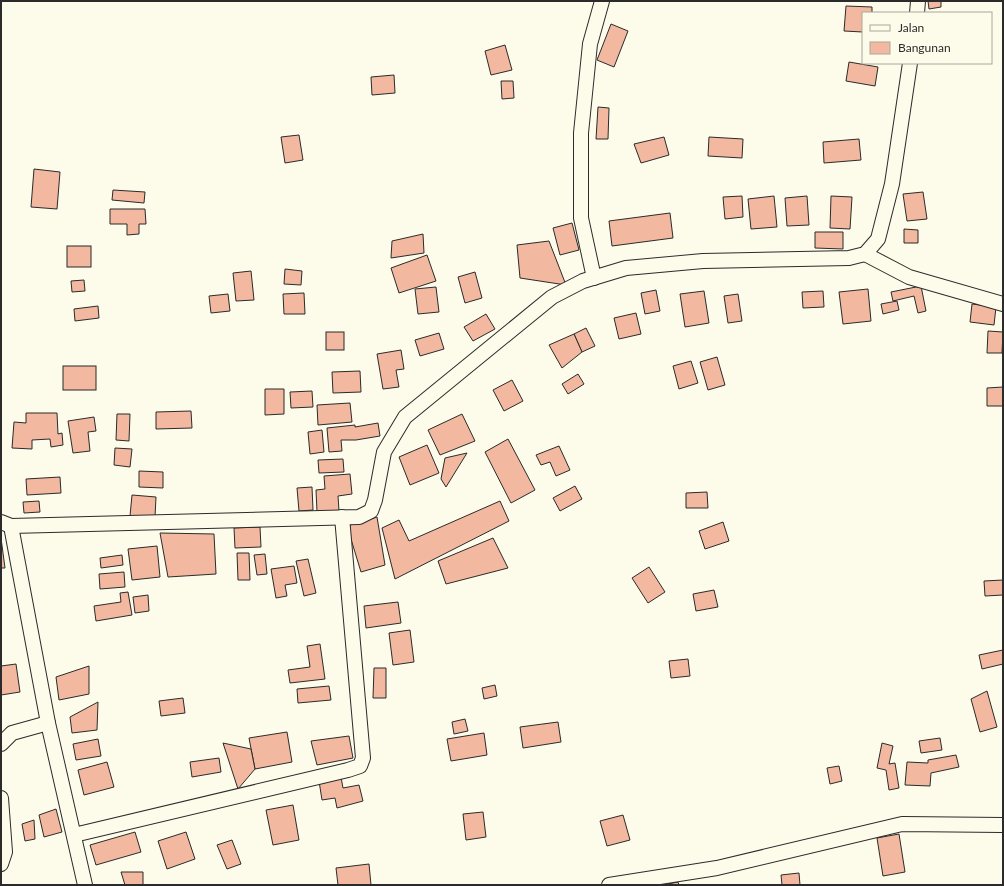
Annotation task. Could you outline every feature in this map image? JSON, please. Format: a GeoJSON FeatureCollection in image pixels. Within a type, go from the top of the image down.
{"type":"FeatureCollection","features":[{"type":"Feature","properties":{"kind":"street"},"geometry":{"type":"LineString","coordinates":[[594,278],[581,218],[581,133],[590,44],[602,1]]}},
{"type":"Feature","properties":{"kind":"street"},"geometry":{"type":"LineString","coordinates":[[917,12],[918,1]]}},
{"type":"Feature","properties":{"kind":"street"},"geometry":{"type":"LineString","coordinates":[[85,885],[48,723],[6,524],[359,517],[371,511],[375,500],[384,452],[405,417],[552,297],[583,281],[626,268],[703,261],[849,258],[865,254],[878,240],[892,184],[910,64]]}},
{"type":"Feature","properties":{"kind":"street"},"geometry":{"type":"LineString","coordinates":[[865,254],[909,277],[1003,304]]}},
{"type":"Feature","properties":{"kind":"street"},"geometry":{"type":"LineString","coordinates":[[74,835],[360,766],[363,758],[342,517]]}},
{"type":"Feature","properties":{"kind":"street"},"geometry":{"type":"LineString","coordinates":[[1,744],[12,733],[48,723]]}},
{"type":"Feature","properties":{"kind":"street"},"geometry":{"type":"LineString","coordinates":[[1,798],[5,852],[1,864]]}},
{"type":"Feature","properties":{"kind":"street"},"geometry":{"type":"LineString","coordinates":[[609,885],[717,868],[902,824],[1003,825]]}},
{"type":"Feature","properties":{"kind":"building"},"geometry":{"type":"Polygon","coordinates":[[[928,1],[941,1],[941,7],[929,9],[928,1]]]}},
{"type":"Feature","properties":{"kind":"building"},"geometry":{"type":"Polygon","coordinates":[[[846,6],[872,7],[872,12],[862,12],[862,32],[844,31],[846,6]]]}},
{"type":"Feature","properties":{"kind":"building"},"geometry":{"type":"Polygon","coordinates":[[[611,24],[628,31],[614,67],[597,60],[611,24]]]}},
{"type":"Feature","properties":{"kind":"building"},"geometry":{"type":"Polygon","coordinates":[[[505,45],[512,70],[491,75],[485,51],[505,45]]]}},
{"type":"Feature","properties":{"kind":"building"},"geometry":{"type":"Polygon","coordinates":[[[849,62],[878,67],[875,86],[846,81],[849,62]]]}},
{"type":"Feature","properties":{"kind":"building"},"geometry":{"type":"Polygon","coordinates":[[[394,75],[395,93],[372,95],[371,77],[394,75]]]}},
{"type":"Feature","properties":{"kind":"building"},"geometry":{"type":"Polygon","coordinates":[[[501,81],[513,81],[514,98],[502,99],[501,81]]]}},
{"type":"Feature","properties":{"kind":"building"},"geometry":{"type":"Polygon","coordinates":[[[598,107],[609,108],[608,139],[596,139],[598,107]]]}},
{"type":"Feature","properties":{"kind":"building"},"geometry":{"type":"Polygon","coordinates":[[[299,135],[303,160],[285,163],[281,137],[299,135]]]}},
{"type":"Feature","properties":{"kind":"building"},"geometry":{"type":"Polygon","coordinates":[[[664,137],[669,155],[641,163],[634,144],[664,137]]]}},
{"type":"Feature","properties":{"kind":"building"},"geometry":{"type":"Polygon","coordinates":[[[709,137],[743,139],[742,158],[708,156],[709,137]]]}},
{"type":"Feature","properties":{"kind":"building"},"geometry":{"type":"Polygon","coordinates":[[[859,139],[861,160],[824,163],[823,142],[859,139]]]}},
{"type":"Feature","properties":{"kind":"building"},"geometry":{"type":"Polygon","coordinates":[[[34,169],[60,172],[57,209],[31,207],[34,169]]]}},
{"type":"Feature","properties":{"kind":"building"},"geometry":{"type":"Polygon","coordinates":[[[113,190],[145,192],[144,203],[112,200],[113,190]]]}},
{"type":"Feature","properties":{"kind":"building"},"geometry":{"type":"Polygon","coordinates":[[[923,192],[927,219],[907,221],[903,194],[923,192]]]}},
{"type":"Feature","properties":{"kind":"building"},"geometry":{"type":"Polygon","coordinates":[[[742,196],[743,217],[725,219],[723,197],[742,196]]]}},
{"type":"Feature","properties":{"kind":"building"},"geometry":{"type":"Polygon","coordinates":[[[774,196],[777,227],[751,229],[748,199],[774,196]]]}},
{"type":"Feature","properties":{"kind":"building"},"geometry":{"type":"Polygon","coordinates":[[[807,196],[809,225],[787,226],[785,198],[807,196]]]}},
{"type":"Feature","properties":{"kind":"building"},"geometry":{"type":"Polygon","coordinates":[[[831,196],[852,197],[850,229],[830,228],[831,196]]]}},
{"type":"Feature","properties":{"kind":"building"},"geometry":{"type":"Polygon","coordinates":[[[110,209],[145,209],[146,224],[139,224],[139,234],[127,235],[127,224],[110,224],[110,209]]]}},
{"type":"Feature","properties":{"kind":"building"},"geometry":{"type":"Polygon","coordinates":[[[670,213],[673,238],[612,246],[609,221],[670,213]]]}},
{"type":"Feature","properties":{"kind":"building"},"geometry":{"type":"Polygon","coordinates":[[[572,223],[579,250],[560,255],[553,228],[572,223]]]}},
{"type":"Feature","properties":{"kind":"building"},"geometry":{"type":"Polygon","coordinates":[[[904,229],[918,230],[918,243],[904,243],[904,229]]]}},
{"type":"Feature","properties":{"kind":"building"},"geometry":{"type":"Polygon","coordinates":[[[815,232],[843,232],[843,249],[815,248],[815,232]]]}},
{"type":"Feature","properties":{"kind":"building"},"geometry":{"type":"Polygon","coordinates":[[[423,234],[424,253],[391,258],[392,241],[423,234]]]}},
{"type":"Feature","properties":{"kind":"building"},"geometry":{"type":"Polygon","coordinates":[[[549,241],[566,285],[520,278],[517,245],[549,241]]]}},
{"type":"Feature","properties":{"kind":"building"},"geometry":{"type":"Polygon","coordinates":[[[67,246],[91,246],[91,267],[67,267],[67,246]]]}},
{"type":"Feature","properties":{"kind":"building"},"geometry":{"type":"Polygon","coordinates":[[[427,255],[436,281],[399,293],[391,268],[427,255]]]}},
{"type":"Feature","properties":{"kind":"building"},"geometry":{"type":"Polygon","coordinates":[[[285,269],[302,271],[301,285],[284,284],[285,269]]]}},
{"type":"Feature","properties":{"kind":"building"},"geometry":{"type":"Polygon","coordinates":[[[251,271],[254,300],[236,301],[233,273],[251,271]]]}},
{"type":"Feature","properties":{"kind":"building"},"geometry":{"type":"Polygon","coordinates":[[[475,272],[482,298],[465,303],[458,277],[475,272]]]}},
{"type":"Feature","properties":{"kind":"building"},"geometry":{"type":"Polygon","coordinates":[[[84,280],[85,291],[72,292],[71,281],[84,280]]]}},
{"type":"Feature","properties":{"kind":"building"},"geometry":{"type":"Polygon","coordinates":[[[921,286],[926,311],[918,313],[914,296],[893,301],[891,292],[921,286]]]}},
{"type":"Feature","properties":{"kind":"building"},"geometry":{"type":"Polygon","coordinates":[[[436,287],[439,312],[418,314],[415,289],[436,287]]]}},
{"type":"Feature","properties":{"kind":"building"},"geometry":{"type":"Polygon","coordinates":[[[868,289],[871,321],[843,324],[839,292],[868,289]]]}},
{"type":"Feature","properties":{"kind":"building"},"geometry":{"type":"Polygon","coordinates":[[[656,290],[660,311],[645,314],[641,293],[656,290]]]}},
{"type":"Feature","properties":{"kind":"building"},"geometry":{"type":"Polygon","coordinates":[[[704,291],[709,323],[685,327],[680,294],[704,291]]]}},
{"type":"Feature","properties":{"kind":"building"},"geometry":{"type":"Polygon","coordinates":[[[823,291],[824,307],[803,308],[802,292],[823,291]]]}},
{"type":"Feature","properties":{"kind":"building"},"geometry":{"type":"Polygon","coordinates":[[[304,293],[305,314],[284,314],[283,294],[304,293]]]}},
{"type":"Feature","properties":{"kind":"building"},"geometry":{"type":"Polygon","coordinates":[[[228,294],[230,311],[211,313],[209,296],[228,294]]]}},
{"type":"Feature","properties":{"kind":"building"},"geometry":{"type":"Polygon","coordinates":[[[738,294],[742,321],[728,323],[724,296],[738,294]]]}},
{"type":"Feature","properties":{"kind":"building"},"geometry":{"type":"Polygon","coordinates":[[[897,301],[899,310],[883,314],[881,304],[897,301]]]}},
{"type":"Feature","properties":{"kind":"building"},"geometry":{"type":"Polygon","coordinates":[[[972,304],[996,307],[994,325],[970,322],[972,304]]]}},
{"type":"Feature","properties":{"kind":"building"},"geometry":{"type":"Polygon","coordinates":[[[98,306],[99,318],[75,321],[74,309],[98,306]]]}},
{"type":"Feature","properties":{"kind":"building"},"geometry":{"type":"Polygon","coordinates":[[[636,313],[641,334],[619,339],[614,318],[636,313]]]}},
{"type":"Feature","properties":{"kind":"building"},"geometry":{"type":"Polygon","coordinates":[[[486,314],[495,329],[473,341],[464,327],[486,314]]]}},
{"type":"Feature","properties":{"kind":"building"},"geometry":{"type":"Polygon","coordinates":[[[586,328],[595,346],[582,352],[574,334],[586,328]]]}},
{"type":"Feature","properties":{"kind":"building"},"geometry":{"type":"Polygon","coordinates":[[[988,331],[1003,332],[1002,353],[987,353],[988,331]]]}},
{"type":"Feature","properties":{"kind":"building"},"geometry":{"type":"Polygon","coordinates":[[[326,332],[344,332],[344,350],[326,350],[326,332]]]}},
{"type":"Feature","properties":{"kind":"building"},"geometry":{"type":"Polygon","coordinates":[[[439,333],[444,349],[420,356],[415,340],[439,333]]]}},
{"type":"Feature","properties":{"kind":"building"},"geometry":{"type":"Polygon","coordinates":[[[574,334],[582,352],[562,368],[549,345],[574,334]]]}},
{"type":"Feature","properties":{"kind":"building"},"geometry":{"type":"Polygon","coordinates":[[[401,350],[404,369],[396,370],[399,387],[383,389],[377,354],[401,350]]]}},
{"type":"Feature","properties":{"kind":"building"},"geometry":{"type":"Polygon","coordinates":[[[717,357],[725,385],[708,390],[700,362],[717,357]]]}},
{"type":"Feature","properties":{"kind":"building"},"geometry":{"type":"Polygon","coordinates":[[[691,361],[698,383],[679,389],[673,366],[691,361]]]}},
{"type":"Feature","properties":{"kind":"building"},"geometry":{"type":"Polygon","coordinates":[[[63,366],[96,366],[96,390],[63,390],[63,366]]]}},
{"type":"Feature","properties":{"kind":"building"},"geometry":{"type":"Polygon","coordinates":[[[360,371],[361,392],[333,393],[332,372],[360,371]]]}},
{"type":"Feature","properties":{"kind":"building"},"geometry":{"type":"Polygon","coordinates":[[[578,374],[584,384],[568,394],[562,384],[578,374]]]}},
{"type":"Feature","properties":{"kind":"building"},"geometry":{"type":"Polygon","coordinates":[[[512,380],[523,401],[504,411],[493,390],[512,380]]]}},
{"type":"Feature","properties":{"kind":"building"},"geometry":{"type":"Polygon","coordinates":[[[1003,387],[1003,406],[987,406],[987,388],[1003,387]]]}},
{"type":"Feature","properties":{"kind":"building"},"geometry":{"type":"Polygon","coordinates":[[[265,389],[284,389],[284,414],[265,415],[265,389]]]}},
{"type":"Feature","properties":{"kind":"building"},"geometry":{"type":"Polygon","coordinates":[[[312,391],[313,407],[291,408],[290,392],[312,391]]]}},
{"type":"Feature","properties":{"kind":"building"},"geometry":{"type":"Polygon","coordinates":[[[350,403],[352,422],[318,425],[317,405],[350,403]]]}},
{"type":"Feature","properties":{"kind":"building"},"geometry":{"type":"Polygon","coordinates":[[[191,411],[192,428],[156,429],[156,412],[191,411]]]}},
{"type":"Feature","properties":{"kind":"building"},"geometry":{"type":"Polygon","coordinates":[[[26,413],[57,413],[58,434],[62,433],[63,445],[51,447],[50,439],[32,440],[32,449],[12,448],[14,422],[26,423],[26,413]]]}},
{"type":"Feature","properties":{"kind":"building"},"geometry":{"type":"Polygon","coordinates":[[[117,414],[130,414],[129,441],[116,440],[117,414]]]}},
{"type":"Feature","properties":{"kind":"building"},"geometry":{"type":"Polygon","coordinates":[[[462,414],[475,441],[440,455],[428,430],[462,414]]]}},
{"type":"Feature","properties":{"kind":"building"},"geometry":{"type":"Polygon","coordinates":[[[94,417],[96,431],[88,432],[90,451],[73,453],[68,421],[94,417]]]}},
{"type":"Feature","properties":{"kind":"building"},"geometry":{"type":"Polygon","coordinates":[[[378,423],[380,436],[356,440],[341,440],[342,451],[329,452],[327,428],[355,425],[355,427],[378,423]]]}},
{"type":"Feature","properties":{"kind":"building"},"geometry":{"type":"Polygon","coordinates":[[[322,430],[324,452],[310,454],[308,432],[322,430]]]}},
{"type":"Feature","properties":{"kind":"building"},"geometry":{"type":"Polygon","coordinates":[[[508,439],[535,490],[511,503],[485,452],[508,439]]]}},
{"type":"Feature","properties":{"kind":"building"},"geometry":{"type":"Polygon","coordinates":[[[427,445],[439,473],[410,485],[399,457],[427,445]]]}},
{"type":"Feature","properties":{"kind":"building"},"geometry":{"type":"Polygon","coordinates":[[[559,446],[570,470],[556,476],[550,462],[541,465],[536,455],[559,446]]]}},
{"type":"Feature","properties":{"kind":"building"},"geometry":{"type":"Polygon","coordinates":[[[115,448],[132,449],[130,467],[114,465],[115,448]]]}},
{"type":"Feature","properties":{"kind":"building"},"geometry":{"type":"Polygon","coordinates":[[[467,453],[446,487],[441,479],[445,458],[467,453]]]}},
{"type":"Feature","properties":{"kind":"building"},"geometry":{"type":"Polygon","coordinates":[[[343,459],[344,472],[319,473],[318,460],[343,459]]]}},
{"type":"Feature","properties":{"kind":"building"},"geometry":{"type":"Polygon","coordinates":[[[139,471],[163,472],[163,488],[139,487],[139,471]]]}},
{"type":"Feature","properties":{"kind":"building"},"geometry":{"type":"Polygon","coordinates":[[[350,474],[352,494],[338,496],[339,511],[317,512],[316,490],[325,489],[324,476],[350,474]]]}},
{"type":"Feature","properties":{"kind":"building"},"geometry":{"type":"Polygon","coordinates":[[[60,477],[61,493],[27,495],[26,479],[60,477]]]}},
{"type":"Feature","properties":{"kind":"building"},"geometry":{"type":"Polygon","coordinates":[[[575,486],[582,499],[560,511],[553,498],[575,486]]]}},
{"type":"Feature","properties":{"kind":"building"},"geometry":{"type":"Polygon","coordinates":[[[312,487],[313,510],[299,511],[297,488],[312,487]]]}},
{"type":"Feature","properties":{"kind":"building"},"geometry":{"type":"Polygon","coordinates":[[[707,492],[708,508],[686,508],[686,493],[707,492]]]}},
{"type":"Feature","properties":{"kind":"building"},"geometry":{"type":"Polygon","coordinates":[[[132,495],[156,497],[155,517],[130,516],[132,495]]]}},
{"type":"Feature","properties":{"kind":"building"},"geometry":{"type":"Polygon","coordinates":[[[39,501],[40,512],[24,513],[23,502],[39,501]]]}},
{"type":"Feature","properties":{"kind":"building"},"geometry":{"type":"Polygon","coordinates":[[[500,501],[509,521],[395,579],[382,528],[399,520],[409,541],[500,501]]]}},
{"type":"Feature","properties":{"kind":"building"},"geometry":{"type":"Polygon","coordinates":[[[377,517],[385,565],[361,572],[347,526],[377,517]]]}},
{"type":"Feature","properties":{"kind":"building"},"geometry":{"type":"Polygon","coordinates":[[[723,522],[729,541],[705,549],[699,531],[723,522]]]}},
{"type":"Feature","properties":{"kind":"building"},"geometry":{"type":"Polygon","coordinates":[[[260,527],[261,547],[235,548],[234,528],[260,527]]]}},
{"type":"Feature","properties":{"kind":"building"},"geometry":{"type":"Polygon","coordinates":[[[160,533],[214,534],[216,574],[168,577],[160,533]]]}},
{"type":"Feature","properties":{"kind":"building"},"geometry":{"type":"Polygon","coordinates":[[[1,538],[5,568],[1,568],[1,538]]]}},
{"type":"Feature","properties":{"kind":"building"},"geometry":{"type":"Polygon","coordinates":[[[493,538],[508,568],[446,584],[438,561],[493,538]]]}},
{"type":"Feature","properties":{"kind":"building"},"geometry":{"type":"Polygon","coordinates":[[[157,546],[160,577],[132,580],[128,549],[157,546]]]}},
{"type":"Feature","properties":{"kind":"building"},"geometry":{"type":"Polygon","coordinates":[[[237,553],[249,553],[250,580],[238,580],[237,553]]]}},
{"type":"Feature","properties":{"kind":"building"},"geometry":{"type":"Polygon","coordinates":[[[265,554],[267,574],[257,575],[254,555],[265,554]]]}},
{"type":"Feature","properties":{"kind":"building"},"geometry":{"type":"Polygon","coordinates":[[[122,555],[123,565],[101,568],[100,558],[122,555]]]}},
{"type":"Feature","properties":{"kind":"building"},"geometry":{"type":"Polygon","coordinates":[[[308,559],[316,593],[304,596],[296,561],[308,559]]]}},
{"type":"Feature","properties":{"kind":"building"},"geometry":{"type":"Polygon","coordinates":[[[294,566],[297,583],[285,585],[287,596],[276,598],[271,569],[294,566]]]}},
{"type":"Feature","properties":{"kind":"building"},"geometry":{"type":"Polygon","coordinates":[[[649,567],[665,592],[648,603],[632,578],[649,567]]]}},
{"type":"Feature","properties":{"kind":"building"},"geometry":{"type":"Polygon","coordinates":[[[124,572],[125,587],[100,589],[99,574],[124,572]]]}},
{"type":"Feature","properties":{"kind":"building"},"geometry":{"type":"Polygon","coordinates":[[[1003,580],[1003,595],[985,596],[984,581],[1003,580]]]}},
{"type":"Feature","properties":{"kind":"building"},"geometry":{"type":"Polygon","coordinates":[[[714,590],[718,607],[696,611],[693,594],[714,590]]]}},
{"type":"Feature","properties":{"kind":"building"},"geometry":{"type":"Polygon","coordinates":[[[128,592],[132,615],[96,621],[94,606],[121,602],[120,593],[128,592]]]}},
{"type":"Feature","properties":{"kind":"building"},"geometry":{"type":"Polygon","coordinates":[[[148,595],[149,611],[135,613],[133,597],[148,595]]]}},
{"type":"Feature","properties":{"kind":"building"},"geometry":{"type":"Polygon","coordinates":[[[398,602],[401,623],[366,628],[364,606],[398,602]]]}},
{"type":"Feature","properties":{"kind":"building"},"geometry":{"type":"Polygon","coordinates":[[[410,630],[414,662],[393,665],[389,633],[410,630]]]}},
{"type":"Feature","properties":{"kind":"building"},"geometry":{"type":"Polygon","coordinates":[[[320,644],[325,679],[290,683],[288,670],[310,667],[307,646],[320,644]]]}},
{"type":"Feature","properties":{"kind":"building"},"geometry":{"type":"Polygon","coordinates":[[[1003,650],[1003,664],[982,669],[979,655],[1003,650]]]}},
{"type":"Feature","properties":{"kind":"building"},"geometry":{"type":"Polygon","coordinates":[[[688,659],[690,676],[671,678],[669,661],[688,659]]]}},
{"type":"Feature","properties":{"kind":"building"},"geometry":{"type":"Polygon","coordinates":[[[16,664],[20,692],[1,695],[1,666],[16,664]]]}},
{"type":"Feature","properties":{"kind":"building"},"geometry":{"type":"Polygon","coordinates":[[[89,666],[89,694],[59,700],[56,677],[89,666]]]}},
{"type":"Feature","properties":{"kind":"building"},"geometry":{"type":"Polygon","coordinates":[[[374,668],[386,668],[386,698],[373,698],[374,668]]]}},
{"type":"Feature","properties":{"kind":"building"},"geometry":{"type":"Polygon","coordinates":[[[495,685],[497,696],[484,699],[482,688],[495,685]]]}},
{"type":"Feature","properties":{"kind":"building"},"geometry":{"type":"Polygon","coordinates":[[[329,686],[331,700],[298,703],[297,689],[329,686]]]}},
{"type":"Feature","properties":{"kind":"building"},"geometry":{"type":"Polygon","coordinates":[[[987,691],[997,727],[980,732],[971,699],[987,691]]]}},
{"type":"Feature","properties":{"kind":"building"},"geometry":{"type":"Polygon","coordinates":[[[183,698],[185,713],[161,716],[159,701],[183,698]]]}},
{"type":"Feature","properties":{"kind":"building"},"geometry":{"type":"Polygon","coordinates":[[[98,702],[97,730],[72,733],[70,717],[98,702]]]}},
{"type":"Feature","properties":{"kind":"building"},"geometry":{"type":"Polygon","coordinates":[[[465,719],[468,731],[454,734],[452,722],[465,719]]]}},
{"type":"Feature","properties":{"kind":"building"},"geometry":{"type":"Polygon","coordinates":[[[558,722],[561,742],[523,748],[520,727],[558,722]]]}},
{"type":"Feature","properties":{"kind":"building"},"geometry":{"type":"Polygon","coordinates":[[[287,732],[292,762],[255,769],[249,738],[287,732]]]}},
{"type":"Feature","properties":{"kind":"building"},"geometry":{"type":"Polygon","coordinates":[[[484,733],[487,755],[451,761],[447,739],[484,733]]]}},
{"type":"Feature","properties":{"kind":"building"},"geometry":{"type":"Polygon","coordinates":[[[349,736],[353,758],[317,765],[311,741],[349,736]]]}},
{"type":"Feature","properties":{"kind":"building"},"geometry":{"type":"Polygon","coordinates":[[[940,738],[942,750],[921,753],[919,741],[940,738]]]}},
{"type":"Feature","properties":{"kind":"building"},"geometry":{"type":"Polygon","coordinates":[[[98,739],[101,756],[76,760],[73,744],[98,739]]]}},
{"type":"Feature","properties":{"kind":"building"},"geometry":{"type":"Polygon","coordinates":[[[223,743],[251,749],[255,769],[238,789],[223,743]]]}},
{"type":"Feature","properties":{"kind":"building"},"geometry":{"type":"Polygon","coordinates":[[[882,743],[893,746],[889,764],[895,763],[899,788],[889,790],[886,770],[877,768],[882,743]]]}},
{"type":"Feature","properties":{"kind":"building"},"geometry":{"type":"Polygon","coordinates":[[[956,755],[959,767],[931,773],[930,786],[905,785],[907,762],[928,763],[928,760],[956,755]]]}},
{"type":"Feature","properties":{"kind":"building"},"geometry":{"type":"Polygon","coordinates":[[[219,758],[221,772],[192,777],[190,762],[219,758]]]}},
{"type":"Feature","properties":{"kind":"building"},"geometry":{"type":"Polygon","coordinates":[[[107,762],[114,787],[84,795],[78,770],[107,762]]]}},
{"type":"Feature","properties":{"kind":"building"},"geometry":{"type":"Polygon","coordinates":[[[839,766],[842,781],[830,784],[827,768],[839,766]]]}},
{"type":"Feature","properties":{"kind":"building"},"geometry":{"type":"Polygon","coordinates":[[[341,777],[343,788],[359,785],[363,801],[337,808],[335,798],[322,800],[319,781],[341,777]]]}},
{"type":"Feature","properties":{"kind":"building"},"geometry":{"type":"Polygon","coordinates":[[[293,805],[299,840],[273,845],[266,810],[293,805]]]}},
{"type":"Feature","properties":{"kind":"building"},"geometry":{"type":"Polygon","coordinates":[[[56,809],[62,832],[44,837],[39,815],[56,809]]]}},
{"type":"Feature","properties":{"kind":"building"},"geometry":{"type":"Polygon","coordinates":[[[483,812],[486,837],[466,840],[463,814],[483,812]]]}},
{"type":"Feature","properties":{"kind":"building"},"geometry":{"type":"Polygon","coordinates":[[[623,815],[630,840],[607,846],[600,821],[623,815]]]}},
{"type":"Feature","properties":{"kind":"building"},"geometry":{"type":"Polygon","coordinates":[[[34,820],[35,839],[25,841],[22,824],[34,820]]]}},
{"type":"Feature","properties":{"kind":"building"},"geometry":{"type":"Polygon","coordinates":[[[135,832],[141,852],[96,865],[90,845],[135,832]]]}},
{"type":"Feature","properties":{"kind":"building"},"geometry":{"type":"Polygon","coordinates":[[[186,832],[195,859],[167,869],[158,841],[186,832]]]}},
{"type":"Feature","properties":{"kind":"building"},"geometry":{"type":"Polygon","coordinates":[[[899,834],[905,872],[883,876],[877,838],[899,834]]]}},
{"type":"Feature","properties":{"kind":"building"},"geometry":{"type":"Polygon","coordinates":[[[232,840],[241,864],[227,869],[217,845],[232,840]]]}},
{"type":"Feature","properties":{"kind":"building"},"geometry":{"type":"Polygon","coordinates":[[[369,864],[371,885],[338,885],[336,868],[369,864]]]}},
{"type":"Feature","properties":{"kind":"building"},"geometry":{"type":"Polygon","coordinates":[[[121,872],[143,872],[143,885],[125,885],[121,872]]]}},
{"type":"Feature","properties":{"kind":"building"},"geometry":{"type":"Polygon","coordinates":[[[799,873],[800,885],[782,885],[781,875],[799,873]]]}},
{"type":"Feature","properties":{"kind":"building"},"geometry":{"type":"Polygon","coordinates":[[[678,882],[679,885],[663,885],[678,882]]]}}]}
